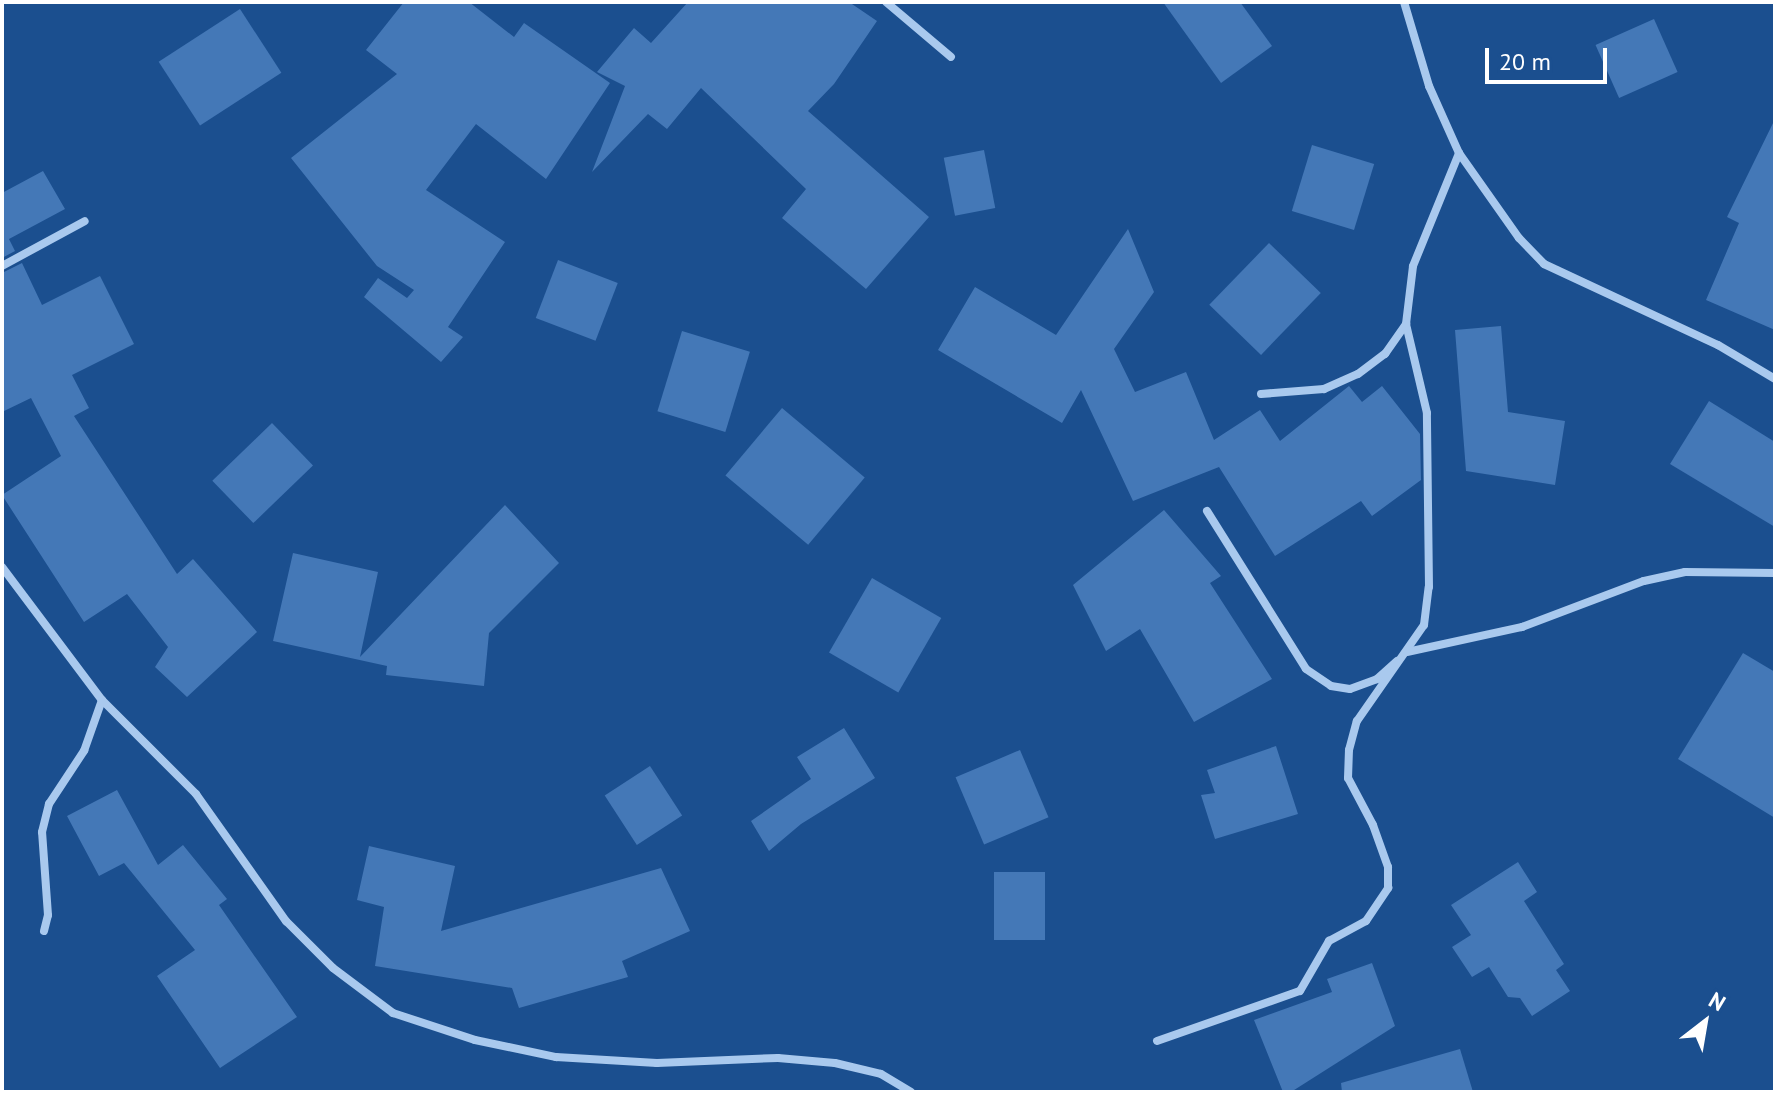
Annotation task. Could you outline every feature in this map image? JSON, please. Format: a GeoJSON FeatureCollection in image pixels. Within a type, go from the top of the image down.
{"type":"FeatureCollection","features":[{"type":"Feature","properties":{"kind":"street"},"geometry":{"type":"LineString","coordinates":[[886,2],[951,57]]}},
{"type":"Feature","properties":{"kind":"street"},"geometry":{"type":"LineString","coordinates":[[1404,2],[1429,86],[1459,153],[1519,238],[1544,264],[1718,345],[1775,379]]}},
{"type":"Feature","properties":{"kind":"street"},"geometry":{"type":"LineString","coordinates":[[1157,1041],[1300,991],[1329,941],[1366,921],[1388,888],[1388,867],[1348,778],[1349,750],[1357,721],[1409,651],[1424,625],[1429,587],[1431,480],[1427,413],[1406,324],[1413,266],[1459,153]]}},
{"type":"Feature","properties":{"kind":"street"},"geometry":{"type":"LineString","coordinates":[[2,266],[85,221]]}},
{"type":"Feature","properties":{"kind":"street"},"geometry":{"type":"LineString","coordinates":[[1261,394],[1324,389],[1358,374],[1385,354],[1406,324]]}},
{"type":"Feature","properties":{"kind":"street"},"geometry":{"type":"LineString","coordinates":[[1207,511],[1306,669],[1331,686],[1350,689],[1377,679],[1409,651],[1522,627],[1644,581],[1685,572],[1775,573]]}},
{"type":"Feature","properties":{"kind":"street"},"geometry":{"type":"LineString","coordinates":[[3,573],[102,700],[196,794],[286,921],[333,968],[393,1013],[475,1040],[556,1057],[657,1063],[778,1058],[835,1063],[881,1074],[911,1092]]}},
{"type":"Feature","properties":{"kind":"street"},"geometry":{"type":"LineString","coordinates":[[44,931],[42,832],[49,804],[62,777],[84,751],[102,700]]}},
{"type":"Feature","properties":{"kind":"building"},"geometry":{"type":"Polygon","coordinates":[[[404,2],[469,2],[514,37],[524,23],[610,83],[546,179],[476,124],[426,190],[505,242],[448,327],[463,337],[441,362],[364,297],[378,278],[407,298],[414,290],[377,266],[291,158],[397,74],[366,50],[404,2]]]}},
{"type":"Feature","properties":{"kind":"building"},"geometry":{"type":"Polygon","coordinates":[[[688,2],[849,2],[877,21],[834,84],[808,111],[929,217],[866,289],[782,218],[806,189],[701,88],[667,129],[648,114],[592,172],[625,86],[597,72],[634,28],[651,43],[688,2]]]}},
{"type":"Feature","properties":{"kind":"building"},"geometry":{"type":"Polygon","coordinates":[[[1163,2],[1240,2],[1272,46],[1221,83],[1163,2]]]}},
{"type":"Feature","properties":{"kind":"building"},"geometry":{"type":"Polygon","coordinates":[[[240,9],[281,73],[200,126],[159,62],[240,9]]]}},
{"type":"Feature","properties":{"kind":"building"},"geometry":{"type":"Polygon","coordinates":[[[1654,19],[1678,72],[1619,98],[1596,45],[1654,19]]]}},
{"type":"Feature","properties":{"kind":"building"},"geometry":{"type":"Polygon","coordinates":[[[1775,119],[1775,330],[1706,300],[1739,223],[1727,217],[1775,119]]]}},
{"type":"Feature","properties":{"kind":"building"},"geometry":{"type":"Polygon","coordinates":[[[1312,145],[1374,164],[1354,230],[1292,211],[1312,145]]]}},
{"type":"Feature","properties":{"kind":"building"},"geometry":{"type":"Polygon","coordinates":[[[984,150],[995,208],[955,216],[944,158],[984,150]]]}},
{"type":"Feature","properties":{"kind":"building"},"geometry":{"type":"Polygon","coordinates":[[[43,171],[65,209],[9,239],[15,251],[2,258],[2,193],[43,171]]]}},
{"type":"Feature","properties":{"kind":"building"},"geometry":{"type":"Polygon","coordinates":[[[1128,229],[1154,292],[1114,349],[1135,392],[1186,372],[1214,440],[1260,410],[1280,441],[1349,386],[1362,402],[1382,386],[1420,434],[1421,480],[1372,516],[1361,501],[1275,556],[1219,467],[1133,501],[1081,390],[1062,423],[938,350],[975,287],[1056,335],[1128,229]]]}},
{"type":"Feature","properties":{"kind":"building"},"geometry":{"type":"Polygon","coordinates":[[[1269,243],[1321,293],[1261,355],[1209,305],[1269,243]]]}},
{"type":"Feature","properties":{"kind":"building"},"geometry":{"type":"Polygon","coordinates":[[[558,260],[618,283],[596,341],[536,318],[558,260]]]}},
{"type":"Feature","properties":{"kind":"building"},"geometry":{"type":"Polygon","coordinates":[[[22,263],[42,305],[100,276],[134,344],[72,375],[89,408],[74,416],[177,574],[193,559],[257,632],[187,697],[155,667],[168,647],[127,594],[84,622],[2,495],[61,456],[31,398],[2,412],[2,273],[22,263]]]}},
{"type":"Feature","properties":{"kind":"building"},"geometry":{"type":"Polygon","coordinates":[[[1501,326],[1508,412],[1565,421],[1555,485],[1466,471],[1455,330],[1501,326]]]}},
{"type":"Feature","properties":{"kind":"building"},"geometry":{"type":"Polygon","coordinates":[[[682,331],[750,352],[725,432],[657,411],[682,331]]]}},
{"type":"Feature","properties":{"kind":"building"},"geometry":{"type":"Polygon","coordinates":[[[1709,401],[1775,442],[1775,527],[1670,464],[1709,401]]]}},
{"type":"Feature","properties":{"kind":"building"},"geometry":{"type":"Polygon","coordinates":[[[782,408],[865,477],[808,545],[725,475],[782,408]]]}},
{"type":"Feature","properties":{"kind":"building"},"geometry":{"type":"Polygon","coordinates":[[[272,423],[313,465],[253,523],[212,481],[272,423]]]}},
{"type":"Feature","properties":{"kind":"building"},"geometry":{"type":"Polygon","coordinates":[[[505,505],[559,563],[489,633],[484,686],[386,675],[387,666],[273,641],[293,553],[378,572],[360,657],[505,505]]]}},
{"type":"Feature","properties":{"kind":"building"},"geometry":{"type":"Polygon","coordinates":[[[1164,510],[1221,576],[1210,583],[1272,679],[1194,722],[1140,629],[1106,651],[1073,585],[1164,510]]]}},
{"type":"Feature","properties":{"kind":"building"},"geometry":{"type":"Polygon","coordinates":[[[872,578],[941,618],[898,692],[829,652],[872,578]]]}},
{"type":"Feature","properties":{"kind":"building"},"geometry":{"type":"Polygon","coordinates":[[[1743,653],[1775,672],[1775,818],[1678,759],[1743,653]]]}},
{"type":"Feature","properties":{"kind":"building"},"geometry":{"type":"Polygon","coordinates":[[[844,728],[875,778],[801,824],[769,851],[751,821],[811,779],[797,757],[844,728]]]}},
{"type":"Feature","properties":{"kind":"building"},"geometry":{"type":"Polygon","coordinates":[[[1276,746],[1298,814],[1215,839],[1201,795],[1215,793],[1207,770],[1276,746]]]}},
{"type":"Feature","properties":{"kind":"building"},"geometry":{"type":"Polygon","coordinates":[[[1020,750],[1049,817],[984,845],[956,777],[1020,750]]]}},
{"type":"Feature","properties":{"kind":"building"},"geometry":{"type":"Polygon","coordinates":[[[650,766],[682,815],[637,845],[605,795],[650,766]]]}},
{"type":"Feature","properties":{"kind":"building"},"geometry":{"type":"Polygon","coordinates":[[[117,790],[158,865],[183,845],[227,899],[219,905],[297,1017],[220,1068],[157,976],[195,950],[124,863],[99,876],[67,816],[117,790]]]}},
{"type":"Feature","properties":{"kind":"building"},"geometry":{"type":"Polygon","coordinates":[[[369,846],[455,866],[441,931],[661,868],[690,931],[622,961],[628,977],[519,1008],[512,988],[375,966],[384,907],[357,900],[369,846]]]}},
{"type":"Feature","properties":{"kind":"building"},"geometry":{"type":"Polygon","coordinates":[[[1518,862],[1537,892],[1524,901],[1564,964],[1556,970],[1570,991],[1532,1016],[1520,998],[1508,997],[1489,967],[1472,977],[1452,947],[1471,935],[1451,905],[1518,862]]]}},
{"type":"Feature","properties":{"kind":"building"},"geometry":{"type":"Polygon","coordinates":[[[994,872],[1045,872],[1045,940],[994,940],[994,872]]]}},
{"type":"Feature","properties":{"kind":"building"},"geometry":{"type":"Polygon","coordinates":[[[1372,963],[1395,1026],[1291,1092],[1283,1092],[1254,1020],[1332,992],[1327,979],[1372,963]]]}},
{"type":"Feature","properties":{"kind":"building"},"geometry":{"type":"Polygon","coordinates":[[[1460,1049],[1473,1092],[1342,1092],[1341,1083],[1460,1049]]]}}]}
